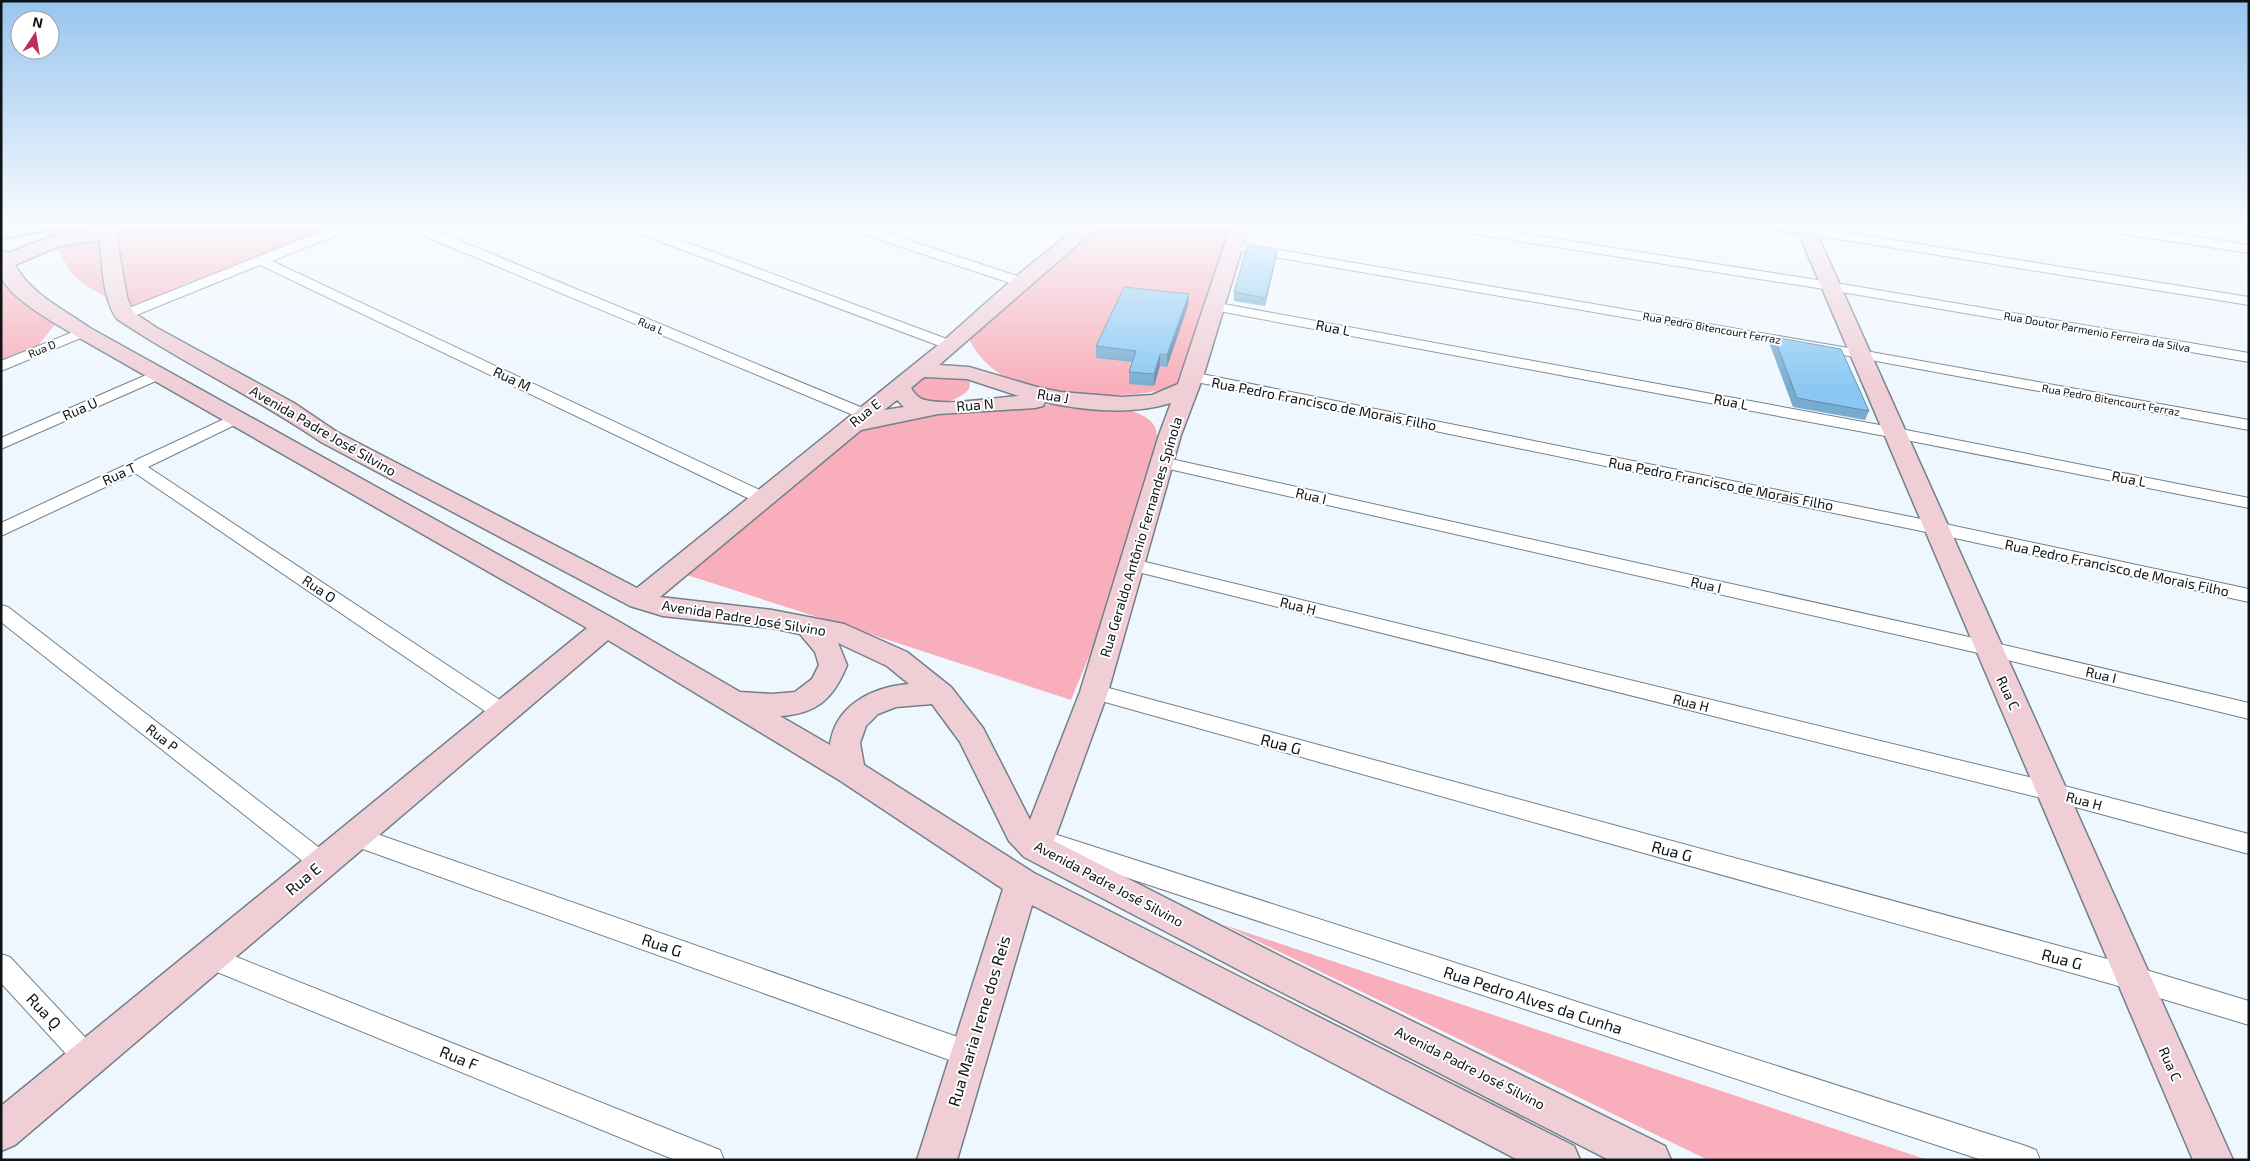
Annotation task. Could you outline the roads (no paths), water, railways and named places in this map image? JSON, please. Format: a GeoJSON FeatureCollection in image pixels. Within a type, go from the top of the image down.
{"type":"FeatureCollection","features":[{"type":"Feature","properties":{"kind":"main road"},"geometry":{"type":"LineString","coordinates":[[13,279],[29,296],[84,332],[606,627],[850,771],[1022,883],[1560,1160]]}},
{"type":"Feature","properties":{"kind":"main road"},"geometry":{"type":"LineString","coordinates":[[114,279],[117,297],[124,315]]}},
{"type":"Feature","properties":{"kind":"main road","name":"Rua E"},"geometry":{"type":"LineString","coordinates":[[639,600],[953,342],[1024,279]]}},
{"type":"Feature","properties":{"kind":"main road","name":"Rua Geraldo Antônio Fernandes Spínola"},"geometry":{"type":"LineString","coordinates":[[1038,844],[1094,692],[1170,436],[1190,382],[1222,279]]}},
{"type":"Feature","properties":{"kind":"main road","name":"Rua C"},"geometry":{"type":"LineString","coordinates":[[1827,279],[1896,433],[1987,648],[2053,792],[2213,1160]]}},
{"type":"Feature","properties":{"kind":"main road","name":"Avenida Padre José Silvino"},"geometry":{"type":"LineString","coordinates":[[124,315],[150,332],[286,408],[329,437],[639,600],[663,607],[772,619],[844,634],[897,659],[938,693],[972,736],[1020,832],[1038,844],[1269,968],[1651,1160]]}},
{"type":"Feature","properties":{"kind":"main road"},"geometry":{"type":"LineString","coordinates":[[856,421],[945,407],[959,403],[974,393],[980,376],[953,342]]}},
{"type":"Feature","properties":{"kind":"main road","name":"Rua J"},"geometry":{"type":"LineString","coordinates":[[918,370],[956,371],[1061,399]]}},
{"type":"Feature","properties":{"kind":"main road","name":"Rua J"},"geometry":{"type":"LineString","coordinates":[[1122,404],[1154,401],[1172,396],[1190,382]]}},
{"type":"Feature","properties":{"kind":"main road","name":"Rua N"},"geometry":{"type":"LineString","coordinates":[[899,386],[904,396],[917,405],[945,407],[1061,399]]}},
{"type":"Feature","properties":{"kind":"main road"},"geometry":{"type":"LineString","coordinates":[[1122,404],[1163,424],[1170,436]]}},
{"type":"Feature","properties":{"kind":"main road","name":"Rua E"},"geometry":{"type":"LineString","coordinates":[[1,1131],[606,627]]}},
{"type":"Feature","properties":{"kind":"main road"},"geometry":{"type":"LineString","coordinates":[[732,702],[780,706],[803,700],[821,688],[833,665],[828,649],[809,627]]}},
{"type":"Feature","properties":{"kind":"main road"},"geometry":{"type":"LineString","coordinates":[[850,771],[845,744],[853,721],[868,706],[893,696],[938,693]]}},
{"type":"Feature","properties":{"kind":"main road","name":"Rua Maria Irene dos Reis"},"geometry":{"type":"LineString","coordinates":[[937,1160],[1022,883]]}},
{"type":"Feature","properties":{"kind":"street"},"geometry":{"type":"LineString","coordinates":[[124,315],[216,279]]}},
{"type":"Feature","properties":{"kind":"street","name":"Rua M"},"geometry":{"type":"LineString","coordinates":[[300,279],[762,498]]}},
{"type":"Feature","properties":{"kind":"street","name":"Rua L"},"geometry":{"type":"LineString","coordinates":[[533,279],[856,421]]}},
{"type":"Feature","properties":{"kind":"street"},"geometry":{"type":"LineString","coordinates":[[779,279],[953,342]]}},
{"type":"Feature","properties":{"kind":"street"},"geometry":{"type":"LineString","coordinates":[[1012,279],[1021,282]]}},
{"type":"Feature","properties":{"kind":"street","name":"Rua Pedro Bitencourt Ferraz"},"geometry":{"type":"LineString","coordinates":[[1468,279],[1860,354],[2249,425]]}},
{"type":"Feature","properties":{"kind":"street","name":"Rua Doutor Parmenio Ferreira da Silva"},"geometry":{"type":"LineString","coordinates":[[1787,279],[2249,358]]}},
{"type":"Feature","properties":{"kind":"street"},"geometry":{"type":"LineString","coordinates":[[2118,279],[2249,301]]}},
{"type":"Feature","properties":{"kind":"street","name":"Rua L"},"geometry":{"type":"LineString","coordinates":[[1213,306],[1896,433],[2249,503]]}},
{"type":"Feature","properties":{"kind":"street","name":"Rua D"},"geometry":{"type":"LineString","coordinates":[[1,367],[84,332]]}},
{"type":"Feature","properties":{"kind":"street","name":"Rua U"},"geometry":{"type":"LineString","coordinates":[[1,444],[160,374]]}},
{"type":"Feature","properties":{"kind":"street","name":"Rua Pedro Francisco de Morais Filho"},"geometry":{"type":"LineString","coordinates":[[1190,382],[1936,528],[2249,596]]}},
{"type":"Feature","properties":{"kind":"street","name":"Rua J"},"geometry":{"type":"LineString","coordinates":[[1061,399],[1122,404]]}},
{"type":"Feature","properties":{"kind":"street","name":"Rua T"},"geometry":{"type":"LineString","coordinates":[[1,530],[237,418]]}},
{"type":"Feature","properties":{"kind":"street","name":"Rua I"},"geometry":{"type":"LineString","coordinates":[[1162,462],[1987,648],[2249,711]]}},
{"type":"Feature","properties":{"kind":"street","name":"Rua O"},"geometry":{"type":"LineString","coordinates":[[136,466],[502,712]]}},
{"type":"Feature","properties":{"kind":"street","name":"Rua H"},"geometry":{"type":"LineString","coordinates":[[1133,565],[2053,792],[2249,844]]}},
{"type":"Feature","properties":{"kind":"street","name":"Rua P"},"geometry":{"type":"LineString","coordinates":[[1,612],[322,863]]}},
{"type":"Feature","properties":{"kind":"street","name":"Rua G"},"geometry":{"type":"LineString","coordinates":[[1094,692],[2133,978],[2249,1013]]}},
{"type":"Feature","properties":{"kind":"street","name":"Rua G"},"geometry":{"type":"LineString","coordinates":[[354,836],[969,1054]]}},
{"type":"Feature","properties":{"kind":"street","name":"Rua Pedro Alves da Cunha"},"geometry":{"type":"LineString","coordinates":[[1038,844],[2026,1160]]}},
{"type":"Feature","properties":{"kind":"street","name":"Rua F"},"geometry":{"type":"LineString","coordinates":[[209,957],[710,1160]]}},
{"type":"Feature","properties":{"kind":"street","name":"Rua Q"},"geometry":{"type":"LineString","coordinates":[[1,965],[87,1058]]}}]}
